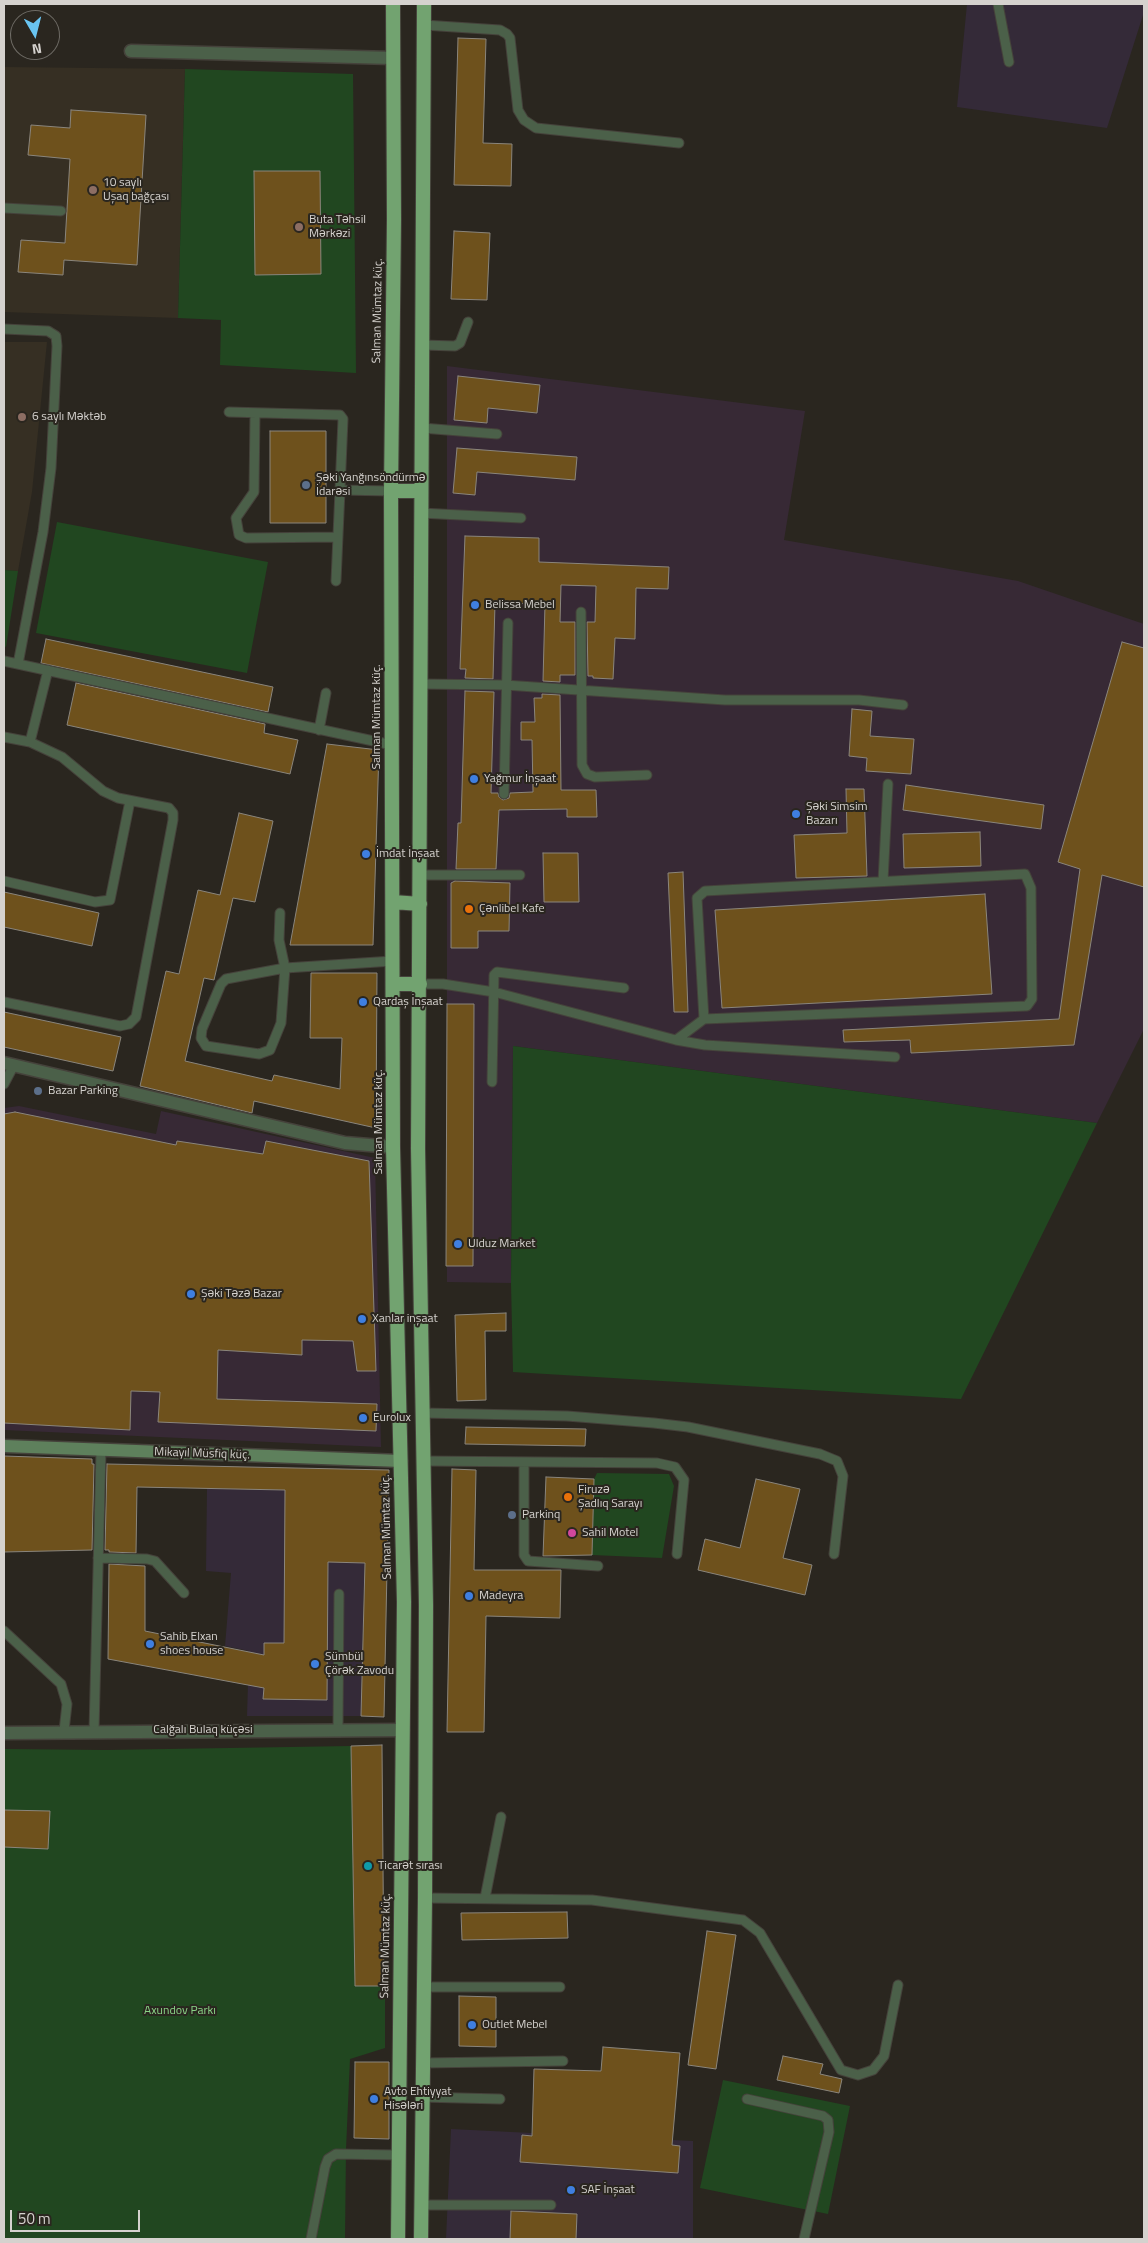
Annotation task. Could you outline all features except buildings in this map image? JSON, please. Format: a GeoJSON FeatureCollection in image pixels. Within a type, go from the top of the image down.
{"type":"FeatureCollection","features":[{"type":"Feature","properties":{"kind":"highway","name":"Salman Mümtaz küç."},"geometry":{"type":"LineString","coordinates":[[393,4],[394,229],[391,490],[393,1148],[404,1602],[397,2179],[398,2239]]}},
{"type":"Feature","properties":{"kind":"highway"},"geometry":{"type":"LineString","coordinates":[[421,2239],[425,1731],[424,1461],[418,1148],[424,4]]}},
{"type":"Feature","properties":{"kind":"highway"},"geometry":{"type":"LineString","coordinates":[[391,490],[420,491]]}},
{"type":"Feature","properties":{"kind":"highway"},"geometry":{"type":"LineString","coordinates":[[393,902],[420,904]]}},
{"type":"Feature","properties":{"kind":"highway"},"geometry":{"type":"LineString","coordinates":[[393,984],[420,984]]}},
{"type":"Feature","properties":{"kind":"highway"},"geometry":{"type":"LineString","coordinates":[[403,1730],[425,1731]]}},
{"type":"Feature","properties":{"kind":"highway"},"geometry":{"type":"LineString","coordinates":[[400,1987],[423,1987]]}},
{"type":"Feature","properties":{"kind":"highway"},"geometry":{"type":"LineString","coordinates":[[397,2179],[421,2180]]}},
{"type":"Feature","properties":{"kind":"main road","name":"Mikayıl Müsfiq küç."},"geometry":{"type":"LineString","coordinates":[[4,1446],[401,1461]]}},
{"type":"Feature","properties":{"kind":"street"},"geometry":{"type":"LineString","coordinates":[[131,51],[392,58]]}},
{"type":"Feature","properties":{"kind":"street"},"geometry":{"type":"LineString","coordinates":[[9,1064],[345,1143],[366,1147],[393,1148]]}},
{"type":"Feature","properties":{"kind":"street","name":"Calğalı Bulaq küçəsi"},"geometry":{"type":"LineString","coordinates":[[4,1733],[64,1731],[403,1730]]}},
{"type":"Feature","properties":{"kind":"lane"},"geometry":{"type":"LineString","coordinates":[[998,4],[1009,62]]}},
{"type":"Feature","properties":{"kind":"lane"},"geometry":{"type":"LineString","coordinates":[[424,25],[500,30],[507,34],[510,38],[518,110],[524,120],[536,128],[679,143]]}},
{"type":"Feature","properties":{"kind":"lane"},"geometry":{"type":"LineString","coordinates":[[4,208],[61,211]]}},
{"type":"Feature","properties":{"kind":"lane"},"geometry":{"type":"LineString","coordinates":[[423,345],[455,346],[460,343],[468,322]]}},
{"type":"Feature","properties":{"kind":"lane"},"geometry":{"type":"LineString","coordinates":[[4,329],[48,331],[56,336],[58,346],[51,468],[43,532],[18,664]]}},
{"type":"Feature","properties":{"kind":"lane"},"geometry":{"type":"LineString","coordinates":[[229,412],[340,415],[343,419],[336,581]]}},
{"type":"Feature","properties":{"kind":"lane"},"geometry":{"type":"LineString","coordinates":[[256,412],[254,492],[236,518],[239,534],[246,538],[338,537]]}},
{"type":"Feature","properties":{"kind":"lane"},"geometry":{"type":"LineString","coordinates":[[422,428],[497,434]]}},
{"type":"Feature","properties":{"kind":"lane"},"geometry":{"type":"LineString","coordinates":[[340,490],[391,490]]}},
{"type":"Feature","properties":{"kind":"lane"},"geometry":{"type":"LineString","coordinates":[[420,513],[521,518]]}},
{"type":"Feature","properties":{"kind":"lane"},"geometry":{"type":"LineString","coordinates":[[581,612],[582,765],[587,774],[595,777],[647,775]]}},
{"type":"Feature","properties":{"kind":"lane"},"geometry":{"type":"LineString","coordinates":[[504,794],[505,685],[508,623]]}},
{"type":"Feature","properties":{"kind":"lane"},"geometry":{"type":"LineString","coordinates":[[4,661],[392,745]]}},
{"type":"Feature","properties":{"kind":"lane"},"geometry":{"type":"LineString","coordinates":[[30,742],[48,670]]}},
{"type":"Feature","properties":{"kind":"lane"},"geometry":{"type":"LineString","coordinates":[[420,684],[505,685],[725,700],[859,700],[903,705]]}},
{"type":"Feature","properties":{"kind":"lane"},"geometry":{"type":"LineString","coordinates":[[319,730],[326,693]]}},
{"type":"Feature","properties":{"kind":"lane"},"geometry":{"type":"LineString","coordinates":[[4,737],[30,742],[62,757],[103,791],[118,798],[169,808],[173,813],[136,1017],[129,1024],[120,1026],[4,1002]]}},
{"type":"Feature","properties":{"kind":"lane"},"geometry":{"type":"LineString","coordinates":[[882,882],[888,784]]}},
{"type":"Feature","properties":{"kind":"lane"},"geometry":{"type":"LineString","coordinates":[[4,881],[96,902],[110,900],[130,801]]}},
{"type":"Feature","properties":{"kind":"lane"},"geometry":{"type":"LineString","coordinates":[[676,1040],[704,1019],[1027,1006],[1032,999],[1031,888],[1025,874],[705,891],[697,898],[704,1019]]}},
{"type":"Feature","properties":{"kind":"lane"},"geometry":{"type":"LineString","coordinates":[[420,875],[520,875]]}},
{"type":"Feature","properties":{"kind":"lane"},"geometry":{"type":"LineString","coordinates":[[280,913],[279,940],[285,968],[281,1023],[270,1050],[259,1054],[206,1046],[201,1038],[202,1029],[221,984],[226,979],[285,968],[393,961]]}},
{"type":"Feature","properties":{"kind":"lane"},"geometry":{"type":"LineString","coordinates":[[492,1082],[494,975],[497,972],[502,971],[624,988]]}},
{"type":"Feature","properties":{"kind":"lane"},"geometry":{"type":"LineString","coordinates":[[420,984],[449,985],[494,992],[676,1040],[704,1045],[895,1057]]}},
{"type":"Feature","properties":{"kind":"lane"},"geometry":{"type":"LineString","coordinates":[[4,1084],[9,1064]]}},
{"type":"Feature","properties":{"kind":"lane"},"geometry":{"type":"LineString","coordinates":[[423,1413],[567,1416],[679,1426],[820,1454],[837,1461],[843,1476],[834,1554]]}},
{"type":"Feature","properties":{"kind":"lane"},"geometry":{"type":"LineString","coordinates":[[94,1731],[100,1450]]}},
{"type":"Feature","properties":{"kind":"lane"},"geometry":{"type":"LineString","coordinates":[[424,1461],[657,1463],[676,1467],[684,1480],[676,1554]]}},
{"type":"Feature","properties":{"kind":"lane"},"geometry":{"type":"LineString","coordinates":[[524,1462],[524,1555],[528,1561],[598,1566]]}},
{"type":"Feature","properties":{"kind":"lane"},"geometry":{"type":"LineString","coordinates":[[98,1558],[147,1559],[155,1561],[184,1593]]}},
{"type":"Feature","properties":{"kind":"lane"},"geometry":{"type":"LineString","coordinates":[[338,1729],[339,1594]]}},
{"type":"Feature","properties":{"kind":"lane"},"geometry":{"type":"LineString","coordinates":[[4,1631],[61,1684],[67,1704],[64,1731]]}},
{"type":"Feature","properties":{"kind":"lane"},"geometry":{"type":"LineString","coordinates":[[485,1898],[501,1818]]}},
{"type":"Feature","properties":{"kind":"lane"},"geometry":{"type":"LineString","coordinates":[[425,1898],[592,1900],[743,1920],[760,1933],[841,2070],[858,2076],[872,2070],[884,2056],[898,1985]]}},
{"type":"Feature","properties":{"kind":"lane"},"geometry":{"type":"LineString","coordinates":[[423,1987],[560,1987]]}},
{"type":"Feature","properties":{"kind":"lane"},"geometry":{"type":"LineString","coordinates":[[422,2063],[563,2061]]}},
{"type":"Feature","properties":{"kind":"lane"},"geometry":{"type":"LineString","coordinates":[[421,2097],[500,2099]]}},
{"type":"Feature","properties":{"kind":"lane"},"geometry":{"type":"LineString","coordinates":[[747,2099],[823,2116],[828,2120],[829,2132],[804,2239]]}},
{"type":"Feature","properties":{"kind":"lane"},"geometry":{"type":"LineString","coordinates":[[312,2239],[328,2159],[336,2154],[398,2155]]}},
{"type":"Feature","properties":{"kind":"lane"},"geometry":{"type":"LineString","coordinates":[[421,2206],[552,2205]]}},
{"type":"Feature","properties":{"kind":"shaded area"},"geometry":{"type":"Polygon","coordinates":[[[967,4],[1144,4],[1144,12],[1107,128],[957,107],[967,4]]]}},
{"type":"Feature","properties":{"kind":"shaded area","name":"10 saylı Uşaq bağçası"},"geometry":{"type":"Polygon","coordinates":[[[4,67],[185,69],[178,318],[4,312],[4,67]]]}},
{"type":"Feature","properties":{"kind":"shaded area","name":"6 saylı Məktəb"},"geometry":{"type":"Polygon","coordinates":[[[4,342],[47,342],[32,492],[18,571],[4,570],[4,342]]]}},
{"type":"Feature","properties":{"kind":"shaded area","name":"Şəki Simsim Bazarı"},"geometry":{"type":"Polygon","coordinates":[[[447,366],[805,411],[784,540],[1018,581],[1144,624],[1144,1029],[1097,1123],[513,1046],[511,1283],[447,1282],[447,366]]]}},
{"type":"Feature","properties":{"kind":"shaded area","name":"Şəki Təzə Bazar"},"geometry":{"type":"Polygon","coordinates":[[[19,1106],[156,1134],[161,1111],[375,1158],[381,1447],[4,1430],[4,1108],[19,1106]]]}},
{"type":"Feature","properties":{"kind":"shaded area","name":"Sümbül Çörək Zavodu"},"geometry":{"type":"Polygon","coordinates":[[[207,1488],[366,1491],[361,1716],[247,1716],[249,1651],[225,1646],[231,1573],[206,1571],[207,1488]]]}},
{"type":"Feature","properties":{"kind":"shaded area","name":"SAF İnşaat"},"geometry":{"type":"Polygon","coordinates":[[[451,2129],[693,2141],[693,2239],[446,2239],[451,2129]]]}},
{"type":"Feature","properties":{"kind":"green space"},"geometry":{"type":"Polygon","coordinates":[[[185,69],[353,74],[356,373],[220,365],[221,320],[178,318],[185,69]]]}},
{"type":"Feature","properties":{"kind":"green space"},"geometry":{"type":"Polygon","coordinates":[[[57,522],[268,562],[247,673],[36,633],[57,522]]]}},
{"type":"Feature","properties":{"kind":"green space"},"geometry":{"type":"Polygon","coordinates":[[[4,570],[18,571],[6,647],[4,646],[4,570]]]}},
{"type":"Feature","properties":{"kind":"green space"},"geometry":{"type":"Polygon","coordinates":[[[513,1046],[1097,1123],[961,1399],[513,1372],[511,1283],[513,1046]]]}},
{"type":"Feature","properties":{"kind":"green space"},"geometry":{"type":"Polygon","coordinates":[[[597,1473],[669,1474],[674,1486],[662,1558],[592,1555],[594,1479],[597,1473]]]}},
{"type":"Feature","properties":{"kind":"green space","name":"Axundov Parkı"},"geometry":{"type":"Polygon","coordinates":[[[351,1746],[355,1986],[385,1986],[385,2048],[350,2059],[345,2239],[4,2239],[4,1749],[106,1750],[351,1746]]]}},
{"type":"Feature","properties":{"kind":"green space"},"geometry":{"type":"Polygon","coordinates":[[[723,2080],[850,2106],[828,2214],[700,2188],[723,2080]]]}},
{"type":"Feature","properties":{"kind":"place","name":"10 saylı Uşaq bağçası"},"geometry":{"type":"Point","coordinates":[93,190]}},
{"type":"Feature","properties":{"kind":"place","name":"Buta Təhsil Mərkəzi"},"geometry":{"type":"Point","coordinates":[299,227]}},
{"type":"Feature","properties":{"kind":"place","name":"6 saylı Məktəb"},"geometry":{"type":"Point","coordinates":[22,417]}},
{"type":"Feature","properties":{"kind":"place","name":"Şəki Yanğınsöndürmə İdarəsi"},"geometry":{"type":"Point","coordinates":[306,485]}},
{"type":"Feature","properties":{"kind":"place","name":"Belissa Mebel"},"geometry":{"type":"Point","coordinates":[475,605]}},
{"type":"Feature","properties":{"kind":"place","name":"Yağmur İnşaat"},"geometry":{"type":"Point","coordinates":[474,779]}},
{"type":"Feature","properties":{"kind":"place","name":"Şəki Simsim Bazarı"},"geometry":{"type":"Point","coordinates":[796,814]}},
{"type":"Feature","properties":{"kind":"place","name":"İmdat İnşaat"},"geometry":{"type":"Point","coordinates":[366,854]}},
{"type":"Feature","properties":{"kind":"place","name":"Çənlibel Kafe"},"geometry":{"type":"Point","coordinates":[469,909]}},
{"type":"Feature","properties":{"kind":"place","name":"Qardaş İnşaat"},"geometry":{"type":"Point","coordinates":[363,1002]}},
{"type":"Feature","properties":{"kind":"place","name":"Bazar Parking"},"geometry":{"type":"Point","coordinates":[38,1091]}},
{"type":"Feature","properties":{"kind":"place","name":"Ulduz Market"},"geometry":{"type":"Point","coordinates":[458,1244]}},
{"type":"Feature","properties":{"kind":"place","name":"Şəki Təzə Bazar"},"geometry":{"type":"Point","coordinates":[191,1294]}},
{"type":"Feature","properties":{"kind":"place","name":"Xanlar inşaat"},"geometry":{"type":"Point","coordinates":[362,1319]}},
{"type":"Feature","properties":{"kind":"place","name":"Eurolux"},"geometry":{"type":"Point","coordinates":[363,1418]}},
{"type":"Feature","properties":{"kind":"place","name":"Firuzə Şadlıq Sarayı"},"geometry":{"type":"Point","coordinates":[568,1497]}},
{"type":"Feature","properties":{"kind":"place","name":"Parkinq"},"geometry":{"type":"Point","coordinates":[512,1515]}},
{"type":"Feature","properties":{"kind":"place","name":"Sahil Motel"},"geometry":{"type":"Point","coordinates":[572,1533]}},
{"type":"Feature","properties":{"kind":"place","name":"Madeyra"},"geometry":{"type":"Point","coordinates":[469,1596]}},
{"type":"Feature","properties":{"kind":"place","name":"Sahib Elxan shoes house"},"geometry":{"type":"Point","coordinates":[150,1644]}},
{"type":"Feature","properties":{"kind":"place","name":"Sümbül Çörək Zavodu"},"geometry":{"type":"Point","coordinates":[315,1664]}},
{"type":"Feature","properties":{"kind":"place","name":"Ticarət sırası"},"geometry":{"type":"Point","coordinates":[368,1866]}},
{"type":"Feature","properties":{"kind":"place","name":"Outlet Mebel"},"geometry":{"type":"Point","coordinates":[472,2025]}},
{"type":"Feature","properties":{"kind":"place","name":"Avto Ehtiyyat Hisələri"},"geometry":{"type":"Point","coordinates":[374,2099]}},
{"type":"Feature","properties":{"kind":"place","name":"SAF İnşaat"},"geometry":{"type":"Point","coordinates":[571,2190]}}]}
